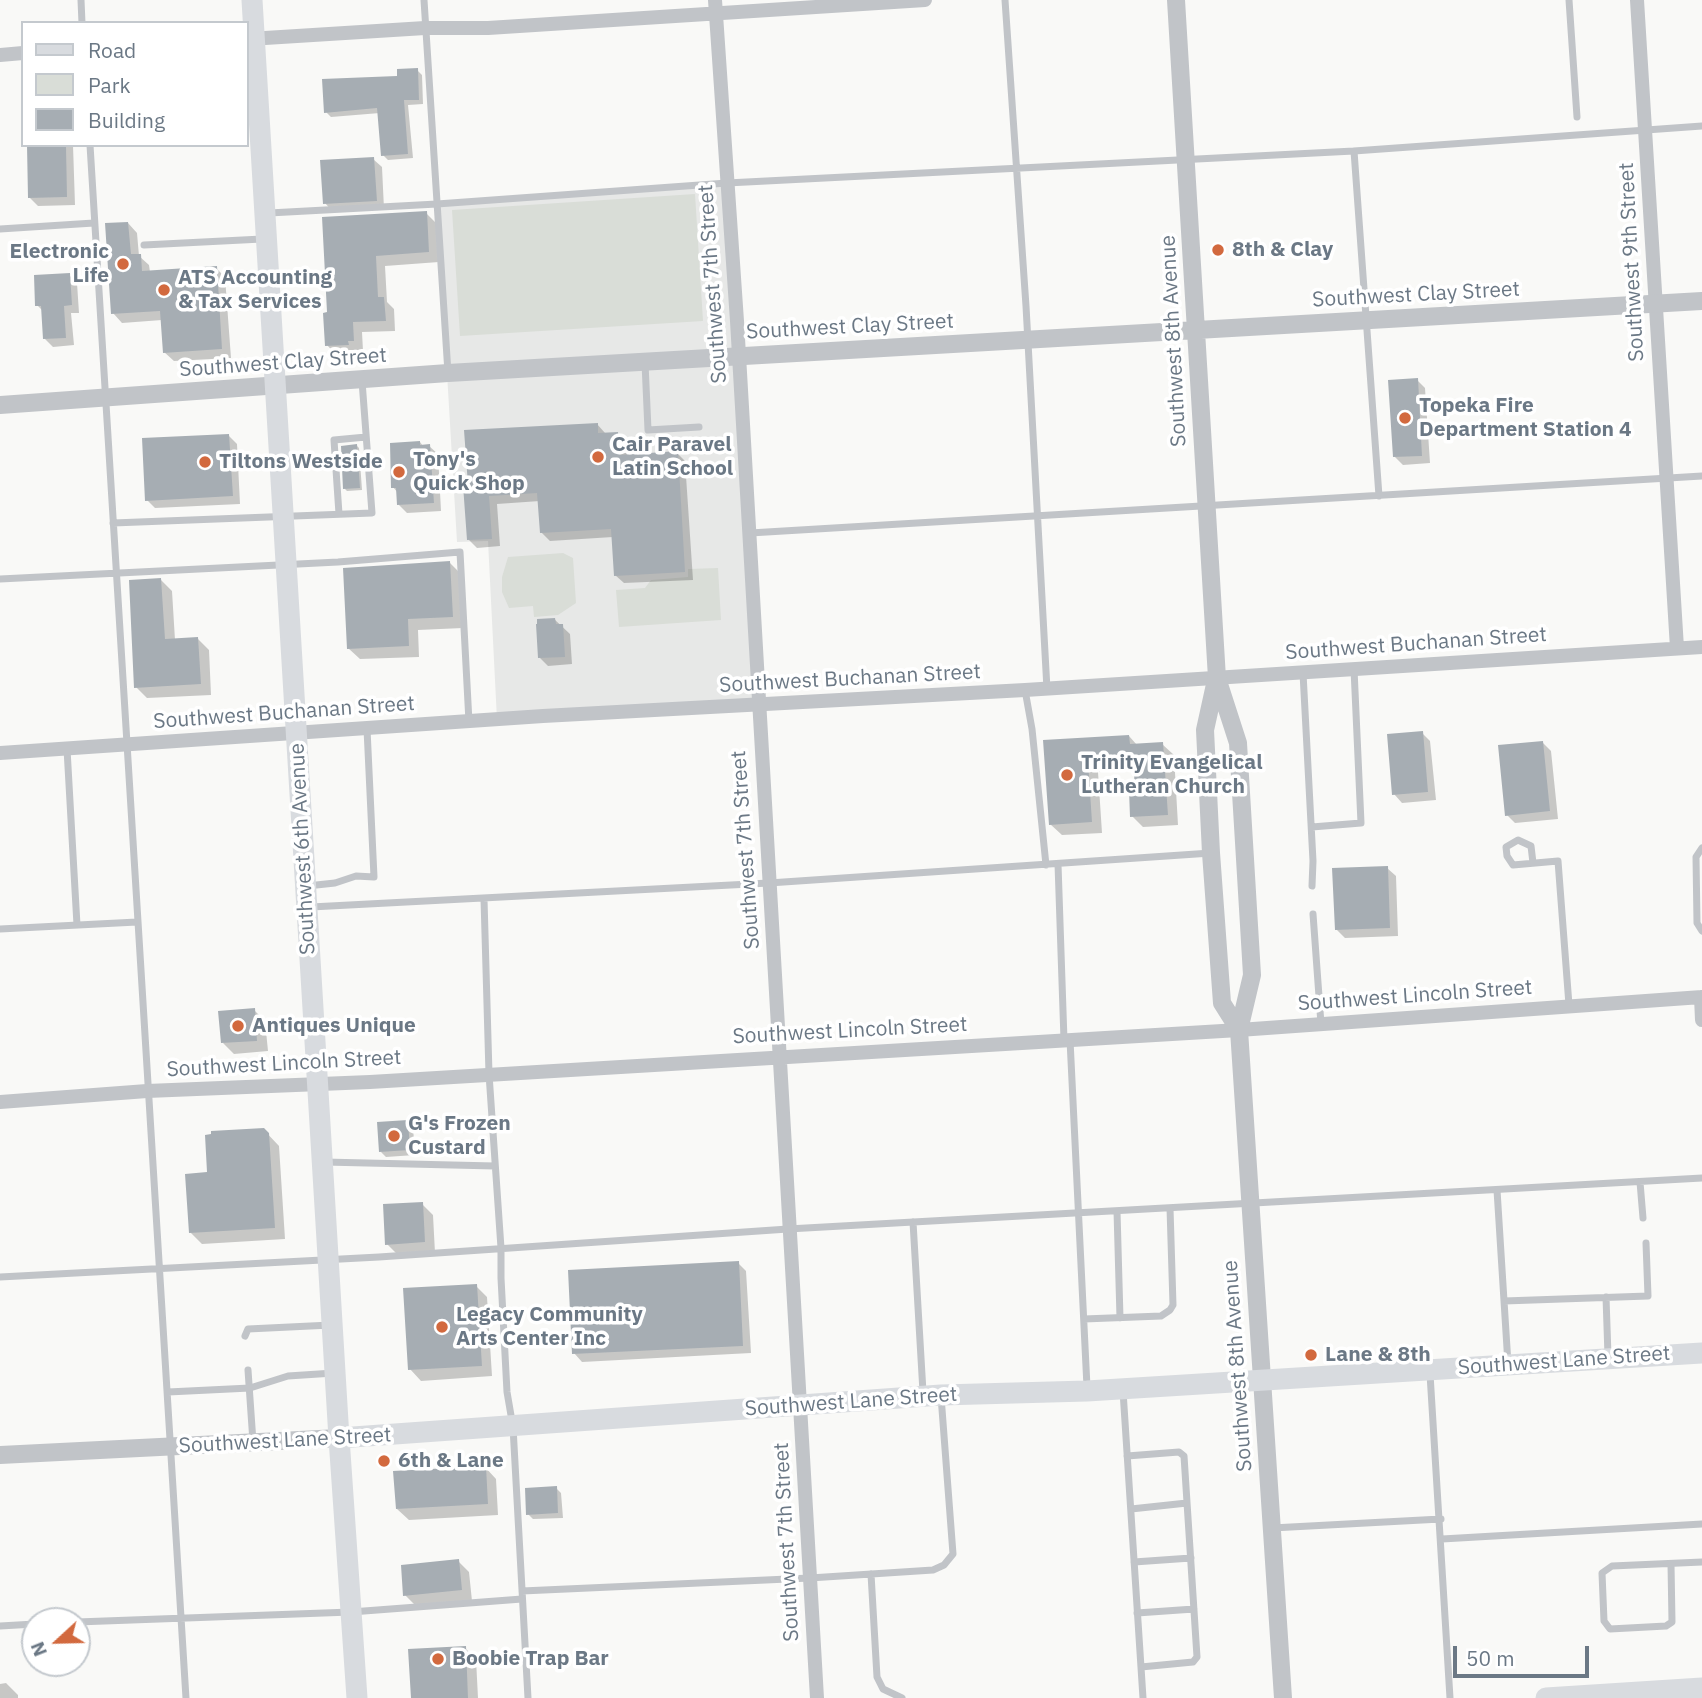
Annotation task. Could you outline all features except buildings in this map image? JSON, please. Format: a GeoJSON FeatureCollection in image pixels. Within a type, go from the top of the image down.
{"type":"FeatureCollection","features":[{"type":"Feature","properties":{"kind":"main road","name":"Southwest 6th Avenue"},"geometry":{"type":"LineString","coordinates":[[252,0],[251,39],[267,239],[317,1084],[357,1698]]}},
{"type":"Feature","properties":{"kind":"main road","name":"Southwest Lane Street"},"geometry":{"type":"LineString","coordinates":[[339,1438],[800,1404],[1087,1391],[1702,1353]]}},
{"type":"Feature","properties":{"kind":"main road"},"geometry":{"type":"LineString","coordinates":[[1546,1698],[1702,1688]]}},
{"type":"Feature","properties":{"kind":"street"},"geometry":{"type":"LineString","coordinates":[[251,39],[425,28],[488,28],[716,7],[925,0]]}},
{"type":"Feature","properties":{"kind":"street","name":"Southwest 8th Avenue"},"geometry":{"type":"LineString","coordinates":[[1176,0],[1217,678],[1238,743],[1252,975],[1239,1030],[1283,1698]]}},
{"type":"Feature","properties":{"kind":"street","name":"Southwest 9th Street"},"geometry":{"type":"LineString","coordinates":[[1637,0],[1677,648]]}},
{"type":"Feature","properties":{"kind":"street","name":"Southwest 7th Street"},"geometry":{"type":"LineString","coordinates":[[716,7],[817,1698]]}},
{"type":"Feature","properties":{"kind":"street"},"geometry":{"type":"LineString","coordinates":[[0,55],[21,54]]}},
{"type":"Feature","properties":{"kind":"street","name":"Southwest Clay Street"},"geometry":{"type":"LineString","coordinates":[[0,405],[448,373],[1702,302]]}},
{"type":"Feature","properties":{"kind":"street","name":"Southwest Buchanan Street"},"geometry":{"type":"LineString","coordinates":[[0,753],[1702,647]]}},
{"type":"Feature","properties":{"kind":"street","name":"Southwest 8th Avenue"},"geometry":{"type":"LineString","coordinates":[[1217,678],[1205,730],[1211,853],[1222,1003],[1239,1030]]}},
{"type":"Feature","properties":{"kind":"street"},"geometry":{"type":"LineString","coordinates":[[1702,997],[1702,1020]]}},
{"type":"Feature","properties":{"kind":"street","name":"Southwest Lincoln Street"},"geometry":{"type":"LineString","coordinates":[[0,1102],[147,1091],[317,1084],[1239,1030],[1702,997]]}},
{"type":"Feature","properties":{"kind":"street","name":"Southwest Lane Street"},"geometry":{"type":"LineString","coordinates":[[0,1455],[339,1438]]}},
{"type":"Feature","properties":{"kind":"lane"},"geometry":{"type":"LineString","coordinates":[[81,0],[82,21]]}},
{"type":"Feature","properties":{"kind":"lane"},"geometry":{"type":"LineString","coordinates":[[424,0],[448,373]]}},
{"type":"Feature","properties":{"kind":"lane"},"geometry":{"type":"LineString","coordinates":[[1005,0],[1047,689]]}},
{"type":"Feature","properties":{"kind":"lane"},"geometry":{"type":"LineString","coordinates":[[1569,0],[1577,117]]}},
{"type":"Feature","properties":{"kind":"lane"},"geometry":{"type":"LineString","coordinates":[[265,213],[437,204],[727,183],[1354,151],[1702,127]]}},
{"type":"Feature","properties":{"kind":"lane"},"geometry":{"type":"LineString","coordinates":[[90,147],[186,1698]]}},
{"type":"Feature","properties":{"kind":"lane"},"geometry":{"type":"LineString","coordinates":[[1354,151],[1379,496]]}},
{"type":"Feature","properties":{"kind":"lane"},"geometry":{"type":"LineString","coordinates":[[0,229],[94,223]]}},
{"type":"Feature","properties":{"kind":"lane"},"geometry":{"type":"LineString","coordinates":[[144,244],[267,239]]}},
{"type":"Feature","properties":{"kind":"lane"},"geometry":{"type":"LineString","coordinates":[[645,362],[648,430],[699,427]]}},
{"type":"Feature","properties":{"kind":"lane"},"geometry":{"type":"LineString","coordinates":[[113,523],[372,513],[362,380]]}},
{"type":"Feature","properties":{"kind":"lane"},"geometry":{"type":"LineString","coordinates":[[339,514],[334,440],[366,437]]}},
{"type":"Feature","properties":{"kind":"lane"},"geometry":{"type":"LineString","coordinates":[[749,533],[1702,477]]}},
{"type":"Feature","properties":{"kind":"lane"},"geometry":{"type":"LineString","coordinates":[[0,579],[460,552],[469,722]]}},
{"type":"Feature","properties":{"kind":"lane"},"geometry":{"type":"LineString","coordinates":[[1312,827],[1361,823],[1354,669]]}},
{"type":"Feature","properties":{"kind":"lane"},"geometry":{"type":"LineString","coordinates":[[1303,673],[1312,827],[1312,886]]}},
{"type":"Feature","properties":{"kind":"lane"},"geometry":{"type":"LineString","coordinates":[[1025,690],[1032,729],[1045,865]]}},
{"type":"Feature","properties":{"kind":"lane"},"geometry":{"type":"LineString","coordinates":[[307,897],[356,876],[374,877],[367,729]]}},
{"type":"Feature","properties":{"kind":"lane"},"geometry":{"type":"LineString","coordinates":[[67,748],[77,925]]}},
{"type":"Feature","properties":{"kind":"lane"},"geometry":{"type":"LineString","coordinates":[[1702,848],[1696,856],[1696,870],[1697,923],[1702,931]]}},
{"type":"Feature","properties":{"kind":"lane"},"geometry":{"type":"LineString","coordinates":[[307,897],[484,899],[1211,853]]}},
{"type":"Feature","properties":{"kind":"lane"},"geometry":{"type":"LineString","coordinates":[[1533,863],[1558,861],[1569,1005]]}},
{"type":"Feature","properties":{"kind":"lane"},"geometry":{"type":"LineString","coordinates":[[1058,864],[1087,1391]]}},
{"type":"Feature","properties":{"kind":"lane"},"geometry":{"type":"LineString","coordinates":[[484,899],[489,1074],[501,1248],[506,1392],[513,1427],[528,1698]]}},
{"type":"Feature","properties":{"kind":"lane"},"geometry":{"type":"LineString","coordinates":[[1313,914],[1321,1024]]}},
{"type":"Feature","properties":{"kind":"lane"},"geometry":{"type":"LineString","coordinates":[[0,929],[137,922]]}},
{"type":"Feature","properties":{"kind":"lane"},"geometry":{"type":"LineString","coordinates":[[322,1162],[495,1166]]}},
{"type":"Feature","properties":{"kind":"lane"},"geometry":{"type":"LineString","coordinates":[[0,1277],[328,1259],[788,1228],[1702,1178]]}},
{"type":"Feature","properties":{"kind":"lane"},"geometry":{"type":"LineString","coordinates":[[1640,1182],[1643,1218]]}},
{"type":"Feature","properties":{"kind":"lane"},"geometry":{"type":"LineString","coordinates":[[1497,1190],[1508,1365]]}},
{"type":"Feature","properties":{"kind":"lane"},"geometry":{"type":"LineString","coordinates":[[1084,1319],[1167,1314],[1173,1305],[1170,1208]]}},
{"type":"Feature","properties":{"kind":"lane"},"geometry":{"type":"LineString","coordinates":[[1116,1211],[1120,1318]]}},
{"type":"Feature","properties":{"kind":"lane"},"geometry":{"type":"LineString","coordinates":[[91,1621],[351,1612],[522,1595],[933,1570],[944,1565],[953,1554],[913,1222]]}},
{"type":"Feature","properties":{"kind":"lane"},"geometry":{"type":"LineString","coordinates":[[1504,1301],[1648,1296],[1646,1242]]}},
{"type":"Feature","properties":{"kind":"lane"},"geometry":{"type":"LineString","coordinates":[[1606,1297],[1608,1359]]}},
{"type":"Feature","properties":{"kind":"lane"},"geometry":{"type":"LineString","coordinates":[[245,1336],[248,1329],[332,1325]]}},
{"type":"Feature","properties":{"kind":"lane"},"geometry":{"type":"LineString","coordinates":[[248,1370],[253,1442]]}},
{"type":"Feature","properties":{"kind":"lane"},"geometry":{"type":"LineString","coordinates":[[1430,1370],[1450,1698]]}},
{"type":"Feature","properties":{"kind":"lane"},"geometry":{"type":"LineString","coordinates":[[168,1392],[250,1388],[288,1376],[335,1373]]}},
{"type":"Feature","properties":{"kind":"lane"},"geometry":{"type":"LineString","coordinates":[[1122,1389],[1143,1698]]}},
{"type":"Feature","properties":{"kind":"lane"},"geometry":{"type":"LineString","coordinates":[[1127,1456],[1182,1453],[1191,1558],[1196,1661],[1141,1667]]}},
{"type":"Feature","properties":{"kind":"lane"},"geometry":{"type":"LineString","coordinates":[[1130,1509],[1187,1503]]}},
{"type":"Feature","properties":{"kind":"lane"},"geometry":{"type":"LineString","coordinates":[[1272,1528],[1441,1519]]}},
{"type":"Feature","properties":{"kind":"lane"},"geometry":{"type":"LineString","coordinates":[[1442,1539],[1702,1524]]}},
{"type":"Feature","properties":{"kind":"lane"},"geometry":{"type":"LineString","coordinates":[[1134,1562],[1191,1558]]}},
{"type":"Feature","properties":{"kind":"lane"},"geometry":{"type":"LineString","coordinates":[[1671,1564],[1672,1622],[1666,1626],[1610,1629],[1604,1621],[1602,1573],[1612,1566],[1702,1562]]}},
{"type":"Feature","properties":{"kind":"lane"},"geometry":{"type":"LineString","coordinates":[[871,1574],[877,1677],[883,1689],[902,1698]]}},
{"type":"Feature","properties":{"kind":"lane"},"geometry":{"type":"LineString","coordinates":[[1137,1614],[1194,1609]]}},
{"type":"Feature","properties":{"kind":"lane"},"geometry":{"type":"LineString","coordinates":[[0,1626],[21,1625]]}},
{"type":"Feature","properties":{"kind":"shaded area","name":"Cair Paravel Latin School"},"geometry":{"type":"Polygon","coordinates":[[[727,183],[758,705],[497,720],[488,541],[457,542],[437,204],[727,183]]]}},
{"type":"Feature","properties":{"kind":"green space"},"geometry":{"type":"Polygon","coordinates":[[[695,194],[703,321],[460,336],[452,210],[695,194]]]}},
{"type":"Feature","properties":{"kind":"green space"},"geometry":{"type":"Polygon","coordinates":[[[563,553],[573,558],[576,603],[558,615],[534,617],[533,606],[509,608],[502,592],[502,577],[508,557],[563,553]]]}},
{"type":"Feature","properties":{"kind":"green space"},"geometry":{"type":"Polygon","coordinates":[[[718,568],[721,620],[619,627],[616,590],[645,588],[651,580],[688,577],[688,569],[718,568]]]}},
{"type":"Feature","properties":{"kind":"place","name":"8th & Clay"},"geometry":{"type":"Point","coordinates":[1218,250]}},
{"type":"Feature","properties":{"kind":"place","name":"Electronic Life"},"geometry":{"type":"Point","coordinates":[123,264]}},
{"type":"Feature","properties":{"kind":"place","name":"ATS Accounting & Tax Services"},"geometry":{"type":"Point","coordinates":[164,290]}},
{"type":"Feature","properties":{"kind":"place","name":"Topeka Fire Department Station 4"},"geometry":{"type":"Point","coordinates":[1405,418]}},
{"type":"Feature","properties":{"kind":"place","name":"Cair Paravel Latin School"},"geometry":{"type":"Point","coordinates":[598,457]}},
{"type":"Feature","properties":{"kind":"place","name":"Tiltons Westside"},"geometry":{"type":"Point","coordinates":[205,462]}},
{"type":"Feature","properties":{"kind":"place","name":"Tony's Quick Shop"},"geometry":{"type":"Point","coordinates":[399,472]}},
{"type":"Feature","properties":{"kind":"place","name":"Trinity Evangelical Lutheran Church"},"geometry":{"type":"Point","coordinates":[1067,775]}},
{"type":"Feature","properties":{"kind":"place","name":"Antiques Unique"},"geometry":{"type":"Point","coordinates":[238,1026]}},
{"type":"Feature","properties":{"kind":"place","name":"G's Frozen Custard"},"geometry":{"type":"Point","coordinates":[394,1136]}},
{"type":"Feature","properties":{"kind":"place","name":"Legacy Community Arts Center Inc"},"geometry":{"type":"Point","coordinates":[442,1327]}},
{"type":"Feature","properties":{"kind":"place","name":"Lane & 8th"},"geometry":{"type":"Point","coordinates":[1311,1355]}},
{"type":"Feature","properties":{"kind":"place","name":"6th & Lane"},"geometry":{"type":"Point","coordinates":[384,1461]}},
{"type":"Feature","properties":{"kind":"place","name":"Boobie Trap Bar"},"geometry":{"type":"Point","coordinates":[438,1659]}}]}
